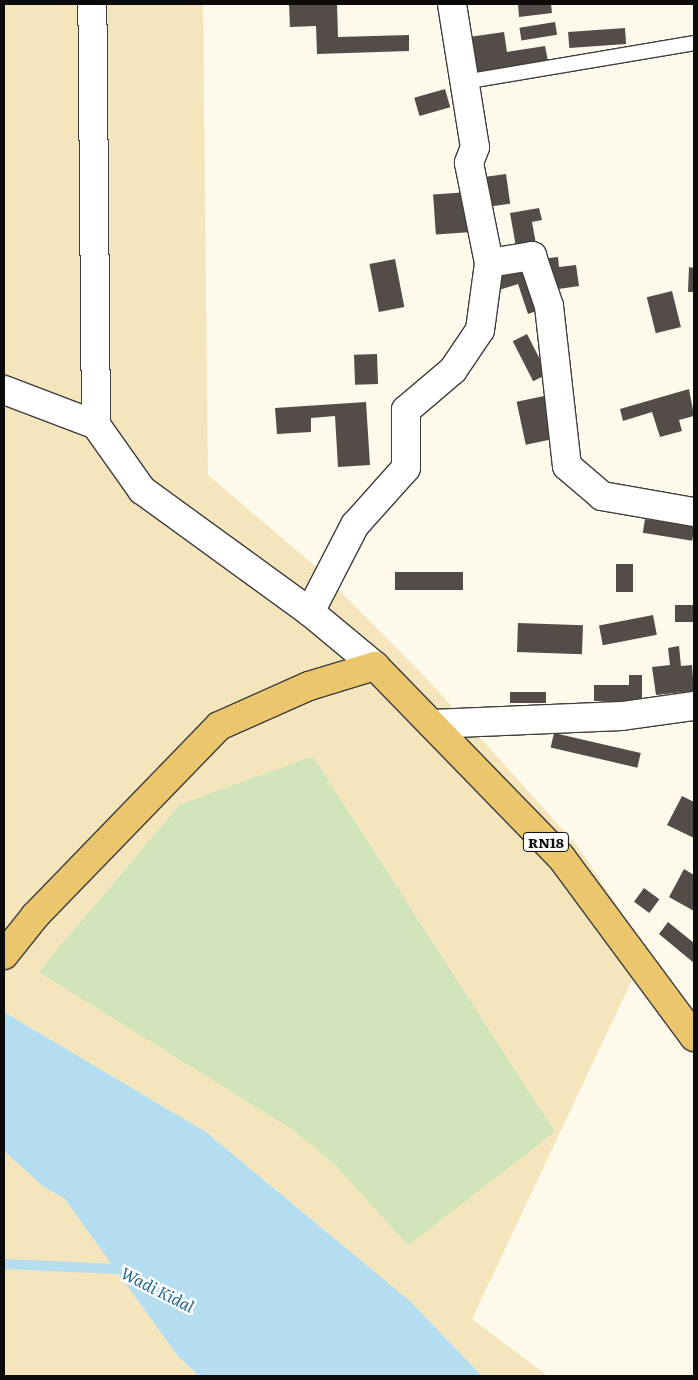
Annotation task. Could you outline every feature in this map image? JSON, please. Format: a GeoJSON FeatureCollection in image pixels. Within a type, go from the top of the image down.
{"type":"FeatureCollection","features":[{"type":"Feature","properties":{"kind":"main road","name":"RN18"},"geometry":{"type":"LineString","coordinates":[[375,666],[561,857],[694,1037]]}},
{"type":"Feature","properties":{"kind":"main road"},"geometry":{"type":"LineString","coordinates":[[4,955],[34,916],[219,726],[309,686],[375,666]]}},
{"type":"Feature","properties":{"kind":"street"},"geometry":{"type":"LineString","coordinates":[[92,4],[96,426]]}},
{"type":"Feature","properties":{"kind":"street"},"geometry":{"type":"LineString","coordinates":[[310,612],[355,525],[406,468],[406,410],[453,370],[480,330],[488,263],[469,163],[475,147],[452,4]]}},
{"type":"Feature","properties":{"kind":"street"},"geometry":{"type":"LineString","coordinates":[[488,263],[532,256],[549,306],[568,466],[602,496],[694,512]]}},
{"type":"Feature","properties":{"kind":"street"},"geometry":{"type":"LineString","coordinates":[[4,390],[96,426],[142,490],[310,612],[375,666]]}},
{"type":"Feature","properties":{"kind":"street"},"geometry":{"type":"LineString","coordinates":[[432,724],[622,716],[694,706]]}},
{"type":"Feature","properties":{"kind":"lane"},"geometry":{"type":"LineString","coordinates":[[464,82],[694,42]]}},
{"type":"Feature","properties":{"kind":"green space"},"geometry":{"type":"Polygon","coordinates":[[[313,756],[555,1132],[408,1246],[334,1164],[291,1129],[38,972],[180,804],[313,756]]]}},
{"type":"Feature","properties":{"kind":"sand"},"geometry":{"type":"Polygon","coordinates":[[[4,4],[203,4],[208,475],[316,567],[430,682],[579,848],[646,950],[472,1319],[548,1376],[482,1376],[411,1302],[206,1132],[4,1012],[4,4]],[[313,756],[180,804],[38,972],[291,1129],[334,1164],[408,1246],[555,1132],[313,756]]]}},
{"type":"Feature","properties":{"kind":"sand"},"geometry":{"type":"Polygon","coordinates":[[[4,1151],[44,1187],[64,1198],[177,1355],[199,1376],[4,1376],[4,1151]]]}},
{"type":"Feature","properties":{"kind":"water","name":"Wadi Kidal"},"geometry":{"type":"Polygon","coordinates":[[[4,1012],[206,1132],[411,1302],[482,1376],[199,1376],[177,1355],[64,1198],[44,1187],[4,1151],[4,1012]]]}},
{"type":"Feature","properties":{"kind":"building"},"geometry":{"type":"Polygon","coordinates":[[[289,4],[337,4],[338,37],[409,35],[409,51],[317,54],[316,26],[290,27],[289,4]]]}},
{"type":"Feature","properties":{"kind":"building"},"geometry":{"type":"Polygon","coordinates":[[[518,4],[551,4],[552,13],[519,17],[518,4]]]}},
{"type":"Feature","properties":{"kind":"building"},"geometry":{"type":"Polygon","coordinates":[[[555,22],[557,35],[521,40],[519,28],[555,22]]]}},
{"type":"Feature","properties":{"kind":"building"},"geometry":{"type":"Polygon","coordinates":[[[625,28],[626,44],[569,48],[568,32],[625,28]]]}},
{"type":"Feature","properties":{"kind":"building"},"geometry":{"type":"Polygon","coordinates":[[[504,32],[507,52],[545,46],[548,61],[475,72],[469,37],[504,32]]]}},
{"type":"Feature","properties":{"kind":"building"},"geometry":{"type":"Polygon","coordinates":[[[445,89],[450,107],[419,116],[414,98],[445,89]]]}},
{"type":"Feature","properties":{"kind":"building"},"geometry":{"type":"Polygon","coordinates":[[[506,174],[510,204],[479,208],[475,178],[506,174]]]}},
{"type":"Feature","properties":{"kind":"building"},"geometry":{"type":"Polygon","coordinates":[[[469,192],[472,232],[436,234],[433,195],[469,192]]]}},
{"type":"Feature","properties":{"kind":"building"},"geometry":{"type":"Polygon","coordinates":[[[539,208],[542,220],[532,222],[536,244],[516,247],[510,213],[539,208]]]}},
{"type":"Feature","properties":{"kind":"building"},"geometry":{"type":"Polygon","coordinates":[[[558,257],[559,267],[576,265],[579,286],[545,291],[541,259],[558,257]]]}},
{"type":"Feature","properties":{"kind":"building"},"geometry":{"type":"Polygon","coordinates":[[[395,259],[404,307],[379,312],[369,264],[395,259]]]}},
{"type":"Feature","properties":{"kind":"building"},"geometry":{"type":"Polygon","coordinates":[[[527,263],[542,309],[528,314],[518,284],[496,291],[491,275],[527,263]]]}},
{"type":"Feature","properties":{"kind":"building"},"geometry":{"type":"Polygon","coordinates":[[[689,267],[694,268],[694,292],[688,292],[689,267]]]}},
{"type":"Feature","properties":{"kind":"building"},"geometry":{"type":"Polygon","coordinates":[[[672,291],[681,327],[656,333],[647,297],[672,291]]]}},
{"type":"Feature","properties":{"kind":"building"},"geometry":{"type":"Polygon","coordinates":[[[527,334],[547,374],[533,381],[513,341],[527,334]]]}},
{"type":"Feature","properties":{"kind":"building"},"geometry":{"type":"Polygon","coordinates":[[[377,354],[378,384],[355,385],[354,355],[377,354]]]}},
{"type":"Feature","properties":{"kind":"building"},"geometry":{"type":"Polygon","coordinates":[[[689,389],[694,416],[679,420],[682,431],[660,437],[652,412],[623,421],[620,409],[689,389]]]}},
{"type":"Feature","properties":{"kind":"building"},"geometry":{"type":"Polygon","coordinates":[[[544,396],[553,439],[526,445],[517,402],[544,396]]]}},
{"type":"Feature","properties":{"kind":"building"},"geometry":{"type":"Polygon","coordinates":[[[366,402],[370,465],[338,467],[335,416],[311,418],[311,432],[277,434],[275,408],[366,402]]]}},
{"type":"Feature","properties":{"kind":"building"},"geometry":{"type":"Polygon","coordinates":[[[645,519],[694,527],[692,541],[643,533],[645,519]]]}},
{"type":"Feature","properties":{"kind":"building"},"geometry":{"type":"Polygon","coordinates":[[[616,564],[633,564],[633,592],[616,592],[616,564]]]}},
{"type":"Feature","properties":{"kind":"building"},"geometry":{"type":"Polygon","coordinates":[[[395,572],[463,572],[463,590],[395,590],[395,572]]]}},
{"type":"Feature","properties":{"kind":"building"},"geometry":{"type":"Polygon","coordinates":[[[675,605],[694,605],[694,622],[675,622],[675,605]]]}},
{"type":"Feature","properties":{"kind":"building"},"geometry":{"type":"Polygon","coordinates":[[[653,615],[657,635],[603,645],[599,625],[653,615]]]}},
{"type":"Feature","properties":{"kind":"building"},"geometry":{"type":"Polygon","coordinates":[[[518,623],[583,625],[582,654],[517,652],[518,623]]]}},
{"type":"Feature","properties":{"kind":"building"},"geometry":{"type":"Polygon","coordinates":[[[679,646],[681,666],[692,665],[694,691],[656,695],[652,667],[670,665],[668,648],[679,646]]]}},
{"type":"Feature","properties":{"kind":"building"},"geometry":{"type":"Polygon","coordinates":[[[629,675],[642,675],[642,702],[594,701],[594,685],[629,685],[629,675]]]}},
{"type":"Feature","properties":{"kind":"building"},"geometry":{"type":"Polygon","coordinates":[[[510,692],[546,692],[546,703],[510,703],[510,692]]]}},
{"type":"Feature","properties":{"kind":"building"},"geometry":{"type":"Polygon","coordinates":[[[554,733],[641,753],[637,768],[551,748],[554,733]]]}},
{"type":"Feature","properties":{"kind":"building"},"geometry":{"type":"Polygon","coordinates":[[[682,796],[694,802],[694,838],[667,825],[682,796]]]}},
{"type":"Feature","properties":{"kind":"building"},"geometry":{"type":"Polygon","coordinates":[[[684,869],[694,875],[694,911],[669,897],[684,869]]]}},
{"type":"Feature","properties":{"kind":"building"},"geometry":{"type":"Polygon","coordinates":[[[644,888],[659,899],[649,913],[634,902],[644,888]]]}},
{"type":"Feature","properties":{"kind":"building"},"geometry":{"type":"Polygon","coordinates":[[[668,922],[694,943],[694,963],[659,934],[668,922]]]}},
{"type":"Feature","properties":{"kind":"waterway","name":"Wadi Kidal"},"geometry":{"type":"LineString","coordinates":[[4,1264],[117,1269]]}}]}
